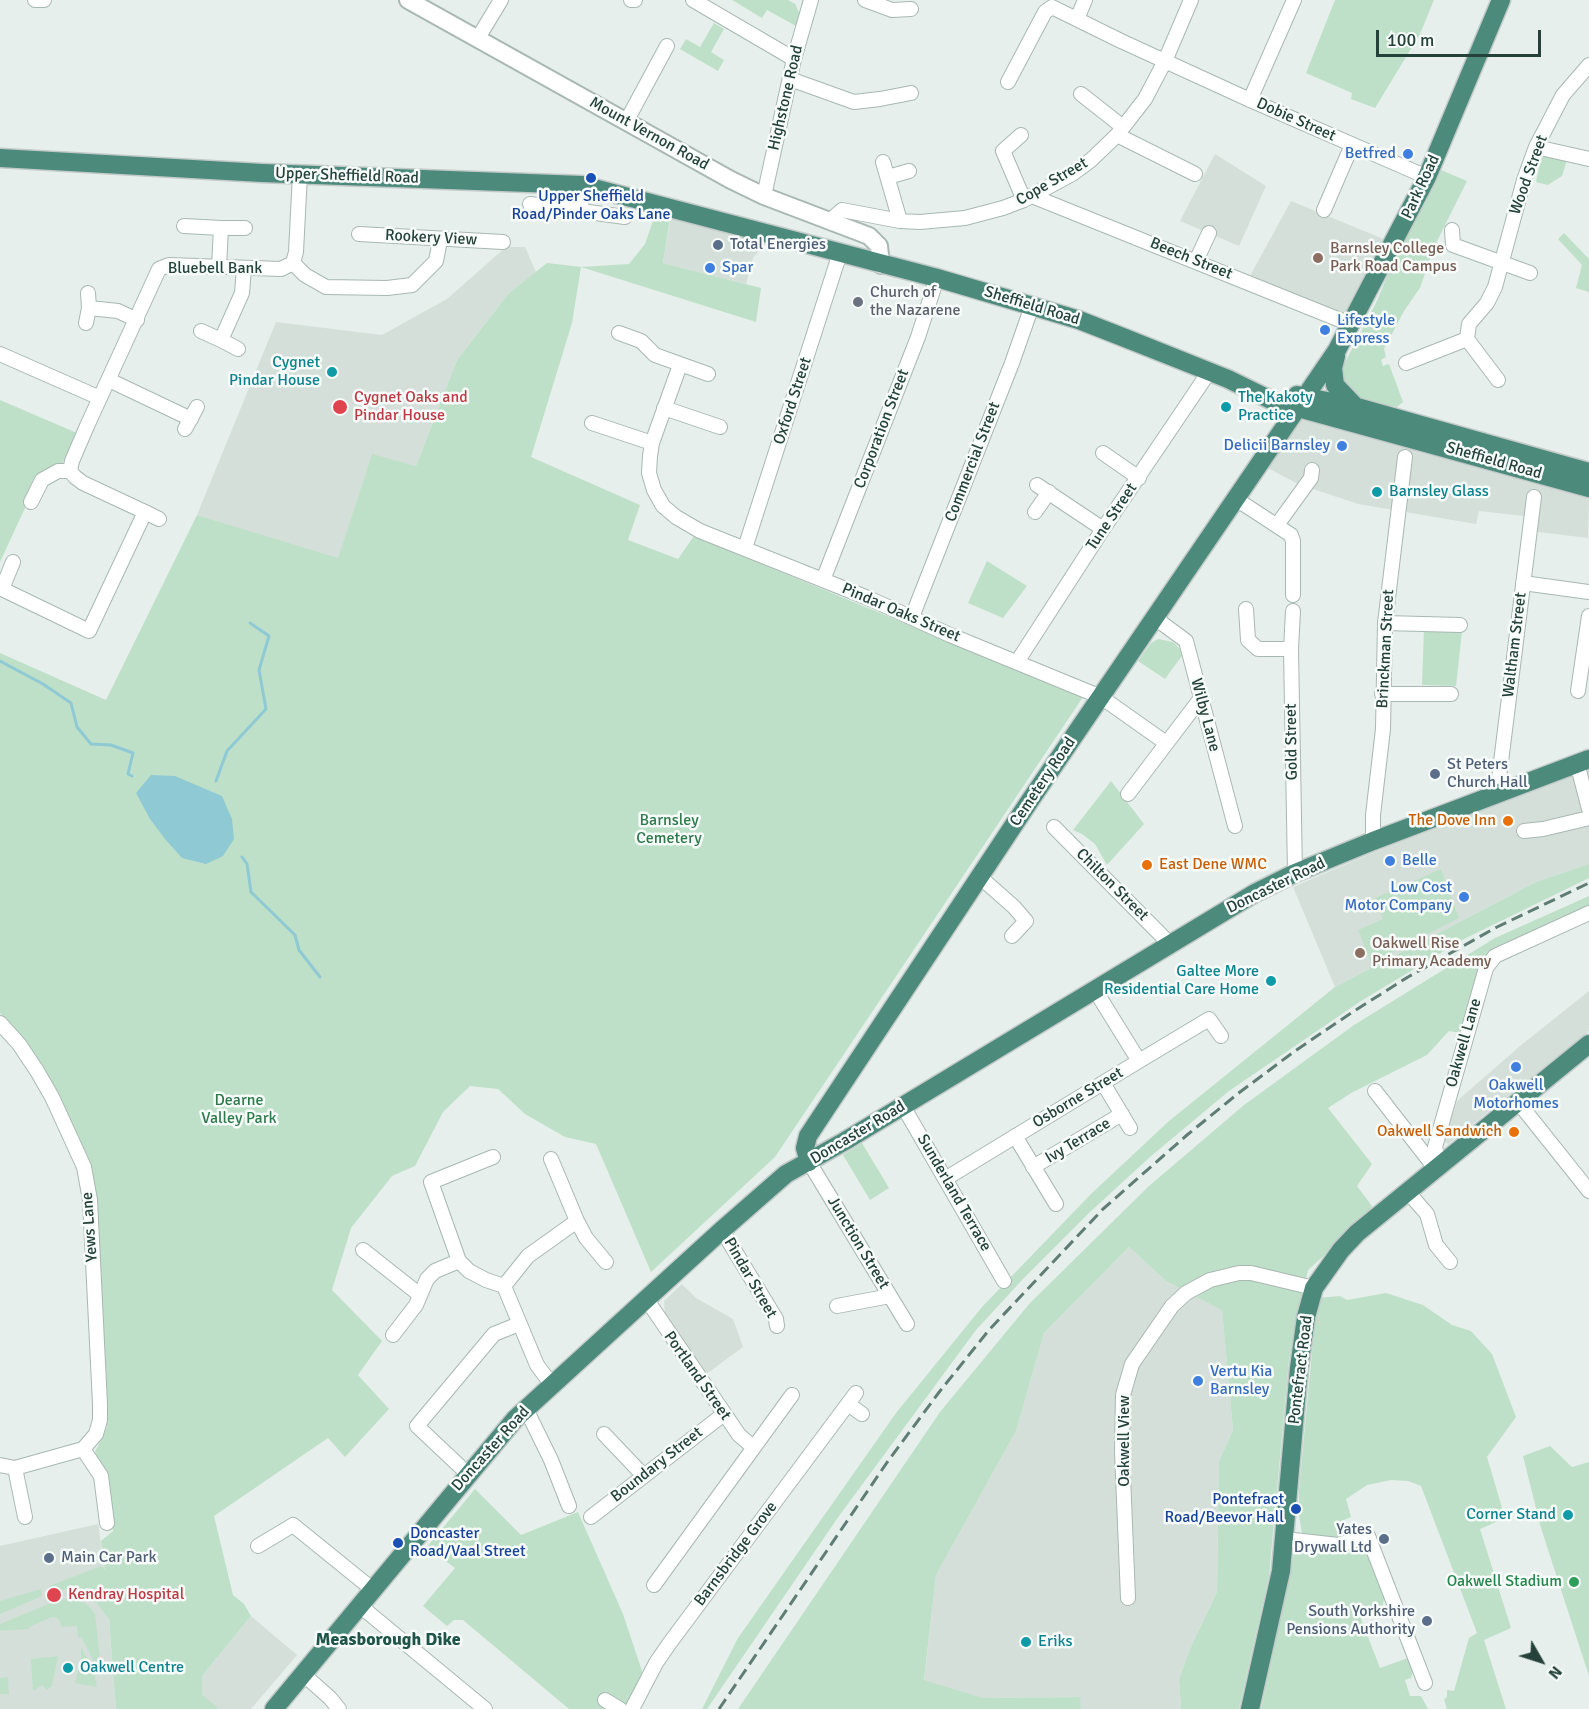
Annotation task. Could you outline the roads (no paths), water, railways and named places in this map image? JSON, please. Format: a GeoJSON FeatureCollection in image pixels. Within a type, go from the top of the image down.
{"type":"FeatureCollection","features":[{"type":"Feature","properties":{"kind":"highway","name":"Park Road"},"geometry":{"type":"LineString","coordinates":[[1302,403],[1337,350],[1427,177],[1502,0]]}},
{"type":"Feature","properties":{"kind":"highway","name":"Upper Sheffield Road"},"geometry":{"type":"LineString","coordinates":[[0,158],[300,174],[582,185],[691,213]]}},
{"type":"Feature","properties":{"kind":"highway","name":"Sheffield Road"},"geometry":{"type":"LineString","coordinates":[[691,213],[937,278],[1079,320],[1228,379],[1589,488]]}},
{"type":"Feature","properties":{"kind":"highway"},"geometry":{"type":"LineString","coordinates":[[1337,350],[1333,368],[1335,386],[1357,407]]}},
{"type":"Feature","properties":{"kind":"highway","name":"Sheffield Road"},"geometry":{"type":"LineString","coordinates":[[1302,403],[1357,407],[1589,472]]}},
{"type":"Feature","properties":{"kind":"highway","name":"Cemetery Road"},"geometry":{"type":"LineString","coordinates":[[786,1174],[808,1136],[980,877],[1302,403]]}},
{"type":"Feature","properties":{"kind":"highway","name":"Doncaster Road"},"geometry":{"type":"LineString","coordinates":[[274,1709],[515,1419],[786,1174],[903,1106],[1248,897],[1295,873],[1373,841],[1583,761]]}},
{"type":"Feature","properties":{"kind":"highway","name":"Pontefract Road"},"geometry":{"type":"LineString","coordinates":[[1250,1709],[1276,1600],[1284,1539],[1299,1368],[1306,1317],[1314,1288],[1349,1242],[1407,1191],[1589,1044]]}},
{"type":"Feature","properties":{"kind":"highway"},"geometry":{"type":"LineString","coordinates":[[819,1120],[824,1139],[830,1144],[839,1144]]}},
{"type":"Feature","properties":{"kind":"highway"},"geometry":{"type":"LineString","coordinates":[[808,1136],[805,1148],[809,1162]]}},
{"type":"Feature","properties":{"kind":"street"},"geometry":{"type":"LineString","coordinates":[[34,0],[44,0]]}},
{"type":"Feature","properties":{"kind":"street","name":"Mount Vernon Road"},"geometry":{"type":"LineString","coordinates":[[408,0],[731,180],[764,196],[873,238],[879,246],[881,265]]}},
{"type":"Feature","properties":{"kind":"street"},"geometry":{"type":"LineString","coordinates":[[478,38],[501,0]]}},
{"type":"Feature","properties":{"kind":"street"},"geometry":{"type":"LineString","coordinates":[[693,0],[794,59]]}},
{"type":"Feature","properties":{"kind":"street","name":"Highstone Road"},"geometry":{"type":"LineString","coordinates":[[764,196],[794,59],[810,0]]}},
{"type":"Feature","properties":{"kind":"street"},"geometry":{"type":"LineString","coordinates":[[865,0],[892,10],[911,9]]}},
{"type":"Feature","properties":{"kind":"street"},"geometry":{"type":"LineString","coordinates":[[1077,19],[1085,0]]}},
{"type":"Feature","properties":{"kind":"street","name":"Cope Street"},"geometry":{"type":"LineString","coordinates":[[832,223],[834,217],[842,210],[900,221],[965,219],[1028,198],[1072,174],[1091,160],[1120,131],[1145,99],[1165,61],[1191,0]]}},
{"type":"Feature","properties":{"kind":"street"},"geometry":{"type":"LineString","coordinates":[[1250,99],[1294,0]]}},
{"type":"Feature","properties":{"kind":"street","name":"Dobie Street"},"geometry":{"type":"LineString","coordinates":[[1008,82],[1045,12],[1052,7],[1165,61],[1427,177]]}},
{"type":"Feature","properties":{"kind":"street"},"geometry":{"type":"LineString","coordinates":[[626,122],[667,46]]}},
{"type":"Feature","properties":{"kind":"street","name":"Wood Street"},"geometry":{"type":"LineString","coordinates":[[1467,339],[1469,324],[1486,303],[1495,287],[1524,180],[1536,147],[1563,95],[1589,65]]}},
{"type":"Feature","properties":{"kind":"street"},"geometry":{"type":"LineString","coordinates":[[790,79],[854,102],[911,93]]}},
{"type":"Feature","properties":{"kind":"street"},"geometry":{"type":"LineString","coordinates":[[1081,94],[1120,131],[1195,174]]}},
{"type":"Feature","properties":{"kind":"street"},"geometry":{"type":"LineString","coordinates":[[1022,135],[1003,151],[1028,198]]}},
{"type":"Feature","properties":{"kind":"street"},"geometry":{"type":"LineString","coordinates":[[1324,210],[1352,145]]}},
{"type":"Feature","properties":{"kind":"street"},"geometry":{"type":"LineString","coordinates":[[1536,147],[1589,159]]}},
{"type":"Feature","properties":{"kind":"street"},"geometry":{"type":"LineString","coordinates":[[883,162],[900,221]]}},
{"type":"Feature","properties":{"kind":"street"},"geometry":{"type":"LineString","coordinates":[[888,177],[909,171]]}},
{"type":"Feature","properties":{"kind":"street"},"geometry":{"type":"LineString","coordinates":[[300,174],[296,252],[293,263],[306,275],[326,287],[387,288],[412,285],[436,261],[440,240]]}},
{"type":"Feature","properties":{"kind":"street"},"geometry":{"type":"LineString","coordinates":[[581,211],[582,185]]}},
{"type":"Feature","properties":{"kind":"street","name":"Beech Street"},"geometry":{"type":"LineString","coordinates":[[1028,198],[1196,261],[1350,324]]}},
{"type":"Feature","properties":{"kind":"street"},"geometry":{"type":"LineString","coordinates":[[530,204],[625,218]]}},
{"type":"Feature","properties":{"kind":"street"},"geometry":{"type":"LineString","coordinates":[[184,226],[245,228]]}},
{"type":"Feature","properties":{"kind":"street"},"geometry":{"type":"LineString","coordinates":[[219,267],[221,228]]}},
{"type":"Feature","properties":{"kind":"street"},"geometry":{"type":"LineString","coordinates":[[1452,230],[1453,245],[1530,273]]}},
{"type":"Feature","properties":{"kind":"street"},"geometry":{"type":"LineString","coordinates":[[1196,261],[1209,233]]}},
{"type":"Feature","properties":{"kind":"street","name":"Rookery View"},"geometry":{"type":"LineString","coordinates":[[359,234],[503,242]]}},
{"type":"Feature","properties":{"kind":"street","name":"Oxford Street"},"geometry":{"type":"LineString","coordinates":[[745,548],[840,253]]}},
{"type":"Feature","properties":{"kind":"street","name":"Bluebell Bank"},"geometry":{"type":"LineString","coordinates":[[70,471],[72,461],[159,269],[169,265],[281,269],[293,263]]}},
{"type":"Feature","properties":{"kind":"street"},"geometry":{"type":"LineString","coordinates":[[221,340],[242,293],[244,268]]}},
{"type":"Feature","properties":{"kind":"street","name":"Corporation Street"},"geometry":{"type":"LineString","coordinates":[[823,580],[918,337],[937,278]]}},
{"type":"Feature","properties":{"kind":"street"},"geometry":{"type":"LineString","coordinates":[[86,323],[89,308],[88,293]]}},
{"type":"Feature","properties":{"kind":"street","name":"Commercial Street"},"geometry":{"type":"LineString","coordinates":[[912,617],[1012,363],[1032,306]]}},
{"type":"Feature","properties":{"kind":"street"},"geometry":{"type":"LineString","coordinates":[[89,308],[118,311],[136,320]]}},
{"type":"Feature","properties":{"kind":"street"},"geometry":{"type":"LineString","coordinates":[[201,331],[238,349]]}},
{"type":"Feature","properties":{"kind":"street"},"geometry":{"type":"LineString","coordinates":[[619,333],[641,341],[655,355],[708,374]]}},
{"type":"Feature","properties":{"kind":"street"},"geometry":{"type":"LineString","coordinates":[[1406,363],[1467,339],[1498,380]]}},
{"type":"Feature","properties":{"kind":"street"},"geometry":{"type":"LineString","coordinates":[[0,354],[100,398]]}},
{"type":"Feature","properties":{"kind":"street","name":"Pindar Oaks Street"},"geometry":{"type":"LineString","coordinates":[[680,365],[652,443],[649,473],[654,490],[663,506],[676,517],[700,531],[1101,697],[1166,743]]}},
{"type":"Feature","properties":{"kind":"street","name":"Tune Street"},"geometry":{"type":"LineString","coordinates":[[1017,662],[1209,372]]}},
{"type":"Feature","properties":{"kind":"street"},"geometry":{"type":"LineString","coordinates":[[109,380],[191,418]]}},
{"type":"Feature","properties":{"kind":"street"},"geometry":{"type":"LineString","coordinates":[[664,408],[720,427]]}},
{"type":"Feature","properties":{"kind":"street"},"geometry":{"type":"LineString","coordinates":[[592,423],[652,443]]}},
{"type":"Feature","properties":{"kind":"street"},"geometry":{"type":"LineString","coordinates":[[1102,453],[1139,478]]}},
{"type":"Feature","properties":{"kind":"street","name":"Brinckman Street"},"geometry":{"type":"LineString","coordinates":[[1373,841],[1373,816],[1383,729],[1385,623],[1405,457]]}},
{"type":"Feature","properties":{"kind":"street"},"geometry":{"type":"LineString","coordinates":[[1276,525],[1311,478],[1312,470]]}},
{"type":"Feature","properties":{"kind":"street"},"geometry":{"type":"LineString","coordinates":[[31,502],[42,480],[58,471],[70,471],[83,483],[159,519]]}},
{"type":"Feature","properties":{"kind":"street"},"geometry":{"type":"LineString","coordinates":[[1035,512],[1043,489],[1103,529]]}},
{"type":"Feature","properties":{"kind":"street","name":"Waltham Street"},"geometry":{"type":"LineString","coordinates":[[1497,794],[1534,497]]}},
{"type":"Feature","properties":{"kind":"street"},"geometry":{"type":"LineString","coordinates":[[1236,499],[1291,535],[1293,595]]}},
{"type":"Feature","properties":{"kind":"street"},"geometry":{"type":"LineString","coordinates":[[13,562],[2,589],[89,631],[145,512]]}},
{"type":"Feature","properties":{"kind":"street"},"geometry":{"type":"LineString","coordinates":[[1523,583],[1589,592]]}},
{"type":"Feature","properties":{"kind":"street"},"geometry":{"type":"LineString","coordinates":[[1246,609],[1248,640],[1253,645],[1258,649],[1291,649]]}},
{"type":"Feature","properties":{"kind":"street","name":"Gold Street"},"geometry":{"type":"LineString","coordinates":[[1293,611],[1291,649],[1295,873]]}},
{"type":"Feature","properties":{"kind":"street"},"geometry":{"type":"LineString","coordinates":[[1578,691],[1589,616]]}},
{"type":"Feature","properties":{"kind":"street","name":"Wilby Lane"},"geometry":{"type":"LineString","coordinates":[[1155,618],[1186,641],[1235,826]]}},
{"type":"Feature","properties":{"kind":"street"},"geometry":{"type":"LineString","coordinates":[[1385,623],[1460,625]]}},
{"type":"Feature","properties":{"kind":"street"},"geometry":{"type":"LineString","coordinates":[[1382,694],[1451,694]]}},
{"type":"Feature","properties":{"kind":"street"},"geometry":{"type":"LineString","coordinates":[[1128,794],[1201,698]]}},
{"type":"Feature","properties":{"kind":"street"},"geometry":{"type":"LineString","coordinates":[[1583,761],[1589,809]]}},
{"type":"Feature","properties":{"kind":"street"},"geometry":{"type":"LineString","coordinates":[[1524,831],[1589,818]]}},
{"type":"Feature","properties":{"kind":"street","name":"Chilton Street"},"geometry":{"type":"LineString","coordinates":[[1054,827],[1168,945]]}},
{"type":"Feature","properties":{"kind":"street"},"geometry":{"type":"LineString","coordinates":[[980,877],[1014,907],[1026,921],[1012,936]]}},
{"type":"Feature","properties":{"kind":"street","name":"Oakwell Lane"},"geometry":{"type":"LineString","coordinates":[[1439,1165],[1435,1147],[1486,968],[1495,956],[1589,913]]}},
{"type":"Feature","properties":{"kind":"street","name":"Osborne Street"},"geometry":{"type":"LineString","coordinates":[[945,1179],[1139,1061],[1095,990]]}},
{"type":"Feature","properties":{"kind":"street"},"geometry":{"type":"LineString","coordinates":[[1139,1061],[1209,1020],[1221,1036]]}},
{"type":"Feature","properties":{"kind":"street","name":"Yews Lane"},"geometry":{"type":"LineString","coordinates":[[0,1023],[19,1044],[42,1079],[84,1167],[90,1200],[100,1420],[96,1434],[83,1449]]}},
{"type":"Feature","properties":{"kind":"street"},"geometry":{"type":"LineString","coordinates":[[1103,1083],[1130,1128]]}},
{"type":"Feature","properties":{"kind":"street"},"geometry":{"type":"LineString","coordinates":[[1375,1091],[1439,1165]]}},
{"type":"Feature","properties":{"kind":"street"},"geometry":{"type":"LineString","coordinates":[[1518,1102],[1589,1191]]}},
{"type":"Feature","properties":{"kind":"street","name":"Sunderland Terrace"},"geometry":{"type":"LineString","coordinates":[[903,1106],[1004,1281]]}},
{"type":"Feature","properties":{"kind":"street","name":"Ivy Terrace"},"geometry":{"type":"LineString","coordinates":[[1034,1167],[1122,1114]]}},
{"type":"Feature","properties":{"kind":"street"},"geometry":{"type":"LineString","coordinates":[[1015,1136],[1056,1204]]}},
{"type":"Feature","properties":{"kind":"street"},"geometry":{"type":"LineString","coordinates":[[493,1157],[431,1182],[459,1261],[469,1271],[504,1286]]}},
{"type":"Feature","properties":{"kind":"street"},"geometry":{"type":"LineString","coordinates":[[551,1160],[586,1238],[606,1262]]}},
{"type":"Feature","properties":{"kind":"street","name":"Junction Street"},"geometry":{"type":"LineString","coordinates":[[809,1162],[907,1324]]}},
{"type":"Feature","properties":{"kind":"street"},"geometry":{"type":"LineString","coordinates":[[1407,1191],[1427,1214],[1432,1237],[1450,1262]]}},
{"type":"Feature","properties":{"kind":"street"},"geometry":{"type":"LineString","coordinates":[[504,1286],[528,1256],[577,1221]]}},
{"type":"Feature","properties":{"kind":"street","name":"Pindar Street"},"geometry":{"type":"LineString","coordinates":[[722,1230],[776,1319],[777,1326]]}},
{"type":"Feature","properties":{"kind":"street"},"geometry":{"type":"LineString","coordinates":[[363,1250],[420,1295]]}},
{"type":"Feature","properties":{"kind":"street"},"geometry":{"type":"LineString","coordinates":[[393,1335],[416,1305],[427,1279],[435,1271],[459,1261]]}},
{"type":"Feature","properties":{"kind":"street","name":"Oakwell View"},"geometry":{"type":"LineString","coordinates":[[1128,1598],[1122,1451],[1123,1395],[1132,1364],[1172,1306],[1186,1293],[1210,1280],[1239,1273],[1251,1273],[1314,1288]]}},
{"type":"Feature","properties":{"kind":"street"},"geometry":{"type":"LineString","coordinates":[[504,1286],[537,1365],[552,1385]]}},
{"type":"Feature","properties":{"kind":"street"},"geometry":{"type":"LineString","coordinates":[[837,1306],[890,1296]]}},
{"type":"Feature","properties":{"kind":"street","name":"Portland Street"},"geometry":{"type":"LineString","coordinates":[[647,1300],[739,1435],[753,1447]]}},
{"type":"Feature","properties":{"kind":"street"},"geometry":{"type":"LineString","coordinates":[[468,1474],[417,1426],[494,1334],[519,1324]]}},
{"type":"Feature","properties":{"kind":"street"},"geometry":{"type":"LineString","coordinates":[[654,1585],[792,1395]]}},
{"type":"Feature","properties":{"kind":"street","name":"Barnsbridge Grove"},"geometry":{"type":"LineString","coordinates":[[632,1709],[669,1644],[852,1398],[862,1414]]}},
{"type":"Feature","properties":{"kind":"street"},"geometry":{"type":"LineString","coordinates":[[526,1409],[551,1460],[569,1506]]}},
{"type":"Feature","properties":{"kind":"street","name":"Boundary Street"},"geometry":{"type":"LineString","coordinates":[[591,1517],[724,1414]]}},
{"type":"Feature","properties":{"kind":"street"},"geometry":{"type":"LineString","coordinates":[[604,1434],[644,1475]]}},
{"type":"Feature","properties":{"kind":"street"},"geometry":{"type":"LineString","coordinates":[[0,1465],[15,1468],[83,1449],[100,1476],[107,1523]]}},
{"type":"Feature","properties":{"kind":"street"},"geometry":{"type":"LineString","coordinates":[[15,1468],[25,1517]]}},
{"type":"Feature","properties":{"kind":"street"},"geometry":{"type":"LineString","coordinates":[[258,1546],[293,1525],[372,1590]]}},
{"type":"Feature","properties":{"kind":"street"},"geometry":{"type":"LineString","coordinates":[[1284,1539],[1338,1545],[1368,1536],[1425,1683]]}},
{"type":"Feature","properties":{"kind":"street"},"geometry":{"type":"LineString","coordinates":[[359,1605],[484,1709]]}},
{"type":"Feature","properties":{"kind":"street"},"geometry":{"type":"LineString","coordinates":[[303,1674],[339,1709]]}},
{"type":"Feature","properties":{"kind":"street"},"geometry":{"type":"LineString","coordinates":[[605,1700],[620,1709]]}},
{"type":"Feature","properties":{"kind":"water"},"geometry":{"type":"Polygon","coordinates":[[[151,775],[175,776],[222,796],[232,819],[234,839],[223,856],[206,864],[182,858],[165,839],[150,819],[136,793],[151,775]]]}},
{"type":"Feature","properties":{"kind":"waterway"},"geometry":{"type":"LineString","coordinates":[[216,781],[227,751],[266,709],[259,670],[269,636],[250,623]]}},
{"type":"Feature","properties":{"kind":"waterway","name":"Measborough Dike"},"geometry":{"type":"LineString","coordinates":[[0,661],[43,684],[71,703],[77,727],[91,744],[111,745],[133,753],[128,774],[132,776]]}},
{"type":"Feature","properties":{"kind":"waterway"},"geometry":{"type":"LineString","coordinates":[[242,857],[247,864],[251,892],[295,935],[299,950],[320,977]]}},
{"type":"Feature","properties":{"kind":"railway"},"geometry":{"type":"LineString","coordinates":[[719,1709],[888,1461],[940,1391],[989,1330],[1103,1209],[1240,1092],[1351,1013],[1408,977],[1497,927],[1589,883]]}},
{"type":"Feature","properties":{"kind":"place","name":"Betfred"},"geometry":{"type":"Point","coordinates":[1408,154]}},
{"type":"Feature","properties":{"kind":"place","name":"Upper Sheffield Road/Pinder Oaks Lane"},"geometry":{"type":"Point","coordinates":[591,178]}},
{"type":"Feature","properties":{"kind":"place","name":"Total Energies"},"geometry":{"type":"Point","coordinates":[718,245]}},
{"type":"Feature","properties":{"kind":"place","name":"Barnsley College Park Road Campus"},"geometry":{"type":"Point","coordinates":[1318,258]}},
{"type":"Feature","properties":{"kind":"place","name":"Spar"},"geometry":{"type":"Point","coordinates":[710,268]}},
{"type":"Feature","properties":{"kind":"place","name":"Church of the Nazarene"},"geometry":{"type":"Point","coordinates":[858,302]}},
{"type":"Feature","properties":{"kind":"place","name":"Lifestyle Express"},"geometry":{"type":"Point","coordinates":[1325,330]}},
{"type":"Feature","properties":{"kind":"place","name":"Cygnet Pindar House"},"geometry":{"type":"Point","coordinates":[332,372]}},
{"type":"Feature","properties":{"kind":"place","name":"Cygnet Oaks and Pindar House"},"geometry":{"type":"Point","coordinates":[340,407]}},
{"type":"Feature","properties":{"kind":"place","name":"The Kakoty Practice"},"geometry":{"type":"Point","coordinates":[1226,407]}},
{"type":"Feature","properties":{"kind":"place","name":"Delicii Barnsley"},"geometry":{"type":"Point","coordinates":[1342,446]}},
{"type":"Feature","properties":{"kind":"place","name":"Barnsley Glass"},"geometry":{"type":"Point","coordinates":[1377,492]}},
{"type":"Feature","properties":{"kind":"place","name":"St Peters Church Hall"},"geometry":{"type":"Point","coordinates":[1435,774]}},
{"type":"Feature","properties":{"kind":"place","name":"The Dove Inn"},"geometry":{"type":"Point","coordinates":[1508,821]}},
{"type":"Feature","properties":{"kind":"place","name":"Belle"},"geometry":{"type":"Point","coordinates":[1390,861]}},
{"type":"Feature","properties":{"kind":"place","name":"East Dene WMC"},"geometry":{"type":"Point","coordinates":[1147,865]}},
{"type":"Feature","properties":{"kind":"place","name":"Low Cost Motor Company"},"geometry":{"type":"Point","coordinates":[1464,897]}},
{"type":"Feature","properties":{"kind":"place","name":"Oakwell Rise Primary Academy"},"geometry":{"type":"Point","coordinates":[1360,953]}},
{"type":"Feature","properties":{"kind":"place","name":"Galtee More Residential Care Home"},"geometry":{"type":"Point","coordinates":[1271,981]}},
{"type":"Feature","properties":{"kind":"place","name":"Oakwell Motorhomes"},"geometry":{"type":"Point","coordinates":[1516,1067]}},
{"type":"Feature","properties":{"kind":"place","name":"Oakwell Sandwich"},"geometry":{"type":"Point","coordinates":[1514,1132]}},
{"type":"Feature","properties":{"kind":"place","name":"Vertu Kia Barnsley"},"geometry":{"type":"Point","coordinates":[1198,1381]}},
{"type":"Feature","properties":{"kind":"place","name":"Pontefract Road/Beevor Hall"},"geometry":{"type":"Point","coordinates":[1296,1509]}},
{"type":"Feature","properties":{"kind":"place","name":"Corner Stand"},"geometry":{"type":"Point","coordinates":[1568,1515]}},
{"type":"Feature","properties":{"kind":"place","name":"Yates Drywall Ltd"},"geometry":{"type":"Point","coordinates":[1384,1539]}},
{"type":"Feature","properties":{"kind":"place","name":"Doncaster Road/Vaal Street"},"geometry":{"type":"Point","coordinates":[398,1543]}},
{"type":"Feature","properties":{"kind":"place","name":"Main Car Park"},"geometry":{"type":"Point","coordinates":[49,1558]}},
{"type":"Feature","properties":{"kind":"place","name":"Oakwell Stadium"},"geometry":{"type":"Point","coordinates":[1574,1582]}},
{"type":"Feature","properties":{"kind":"place","name":"Kendray Hospital"},"geometry":{"type":"Point","coordinates":[54,1595]}},
{"type":"Feature","properties":{"kind":"place","name":"South Yorkshire Pensions Authority"},"geometry":{"type":"Point","coordinates":[1427,1621]}},
{"type":"Feature","properties":{"kind":"place","name":"Eriks"},"geometry":{"type":"Point","coordinates":[1026,1642]}},
{"type":"Feature","properties":{"kind":"place","name":"Oakwell Centre"},"geometry":{"type":"Point","coordinates":[68,1668]}},
{"type":"Feature","properties":{"kind":"district","name":"Measborough Dike"},"geometry":{"type":"Point","coordinates":[388,1640]}},
{"type":"Feature","properties":{"kind":"park label","name":"Barnsley Cemetery"},"geometry":{"type":"Point","coordinates":[669,830]}},
{"type":"Feature","properties":{"kind":"park label","name":"Dearne Valley Park"},"geometry":{"type":"Point","coordinates":[239,1110]}}]}
